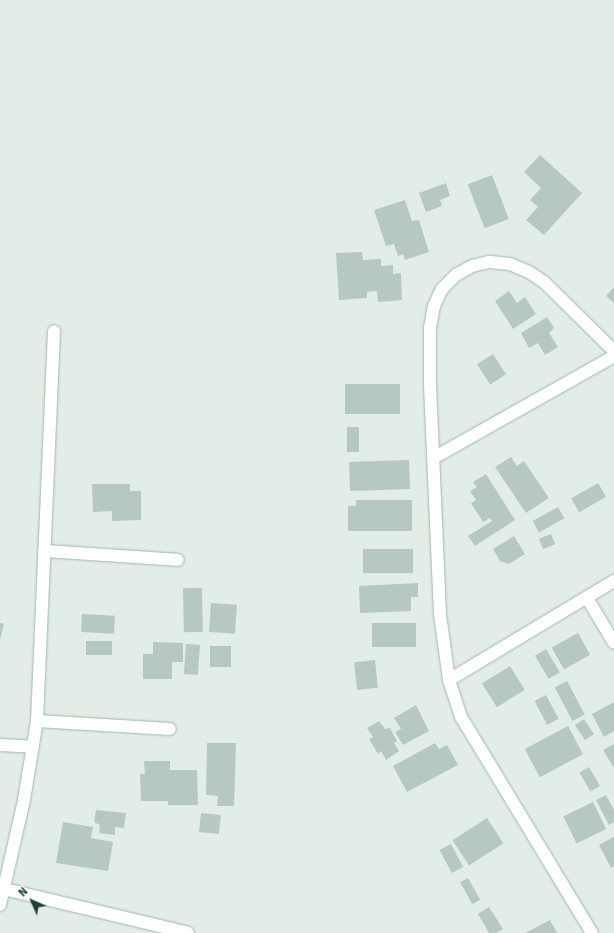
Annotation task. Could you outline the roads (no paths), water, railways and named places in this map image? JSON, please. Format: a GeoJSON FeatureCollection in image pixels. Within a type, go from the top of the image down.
{"type":"FeatureCollection","features":[{"type":"Feature","properties":{"kind":"street"},"geometry":{"type":"LineString","coordinates":[[592,933],[461,717],[449,680],[440,614],[435,457],[430,384],[430,328],[434,306],[439,294],[456,275],[472,266],[490,262],[510,264],[529,272],[544,282],[614,351]]}},
{"type":"Feature","properties":{"kind":"street"},"geometry":{"type":"LineString","coordinates":[[0,905],[33,747],[37,720],[54,331]]}},
{"type":"Feature","properties":{"kind":"street"},"geometry":{"type":"LineString","coordinates":[[435,457],[614,356]]}},
{"type":"Feature","properties":{"kind":"street"},"geometry":{"type":"LineString","coordinates":[[44,551],[178,560]]}},
{"type":"Feature","properties":{"kind":"street"},"geometry":{"type":"LineString","coordinates":[[449,680],[614,581]]}},
{"type":"Feature","properties":{"kind":"street"},"geometry":{"type":"LineString","coordinates":[[587,598],[614,643]]}},
{"type":"Feature","properties":{"kind":"street"},"geometry":{"type":"LineString","coordinates":[[37,720],[170,729]]}},
{"type":"Feature","properties":{"kind":"street"},"geometry":{"type":"LineString","coordinates":[[0,745],[33,747]]}},
{"type":"Feature","properties":{"kind":"street"},"geometry":{"type":"LineString","coordinates":[[4,889],[188,933]]}}]}
